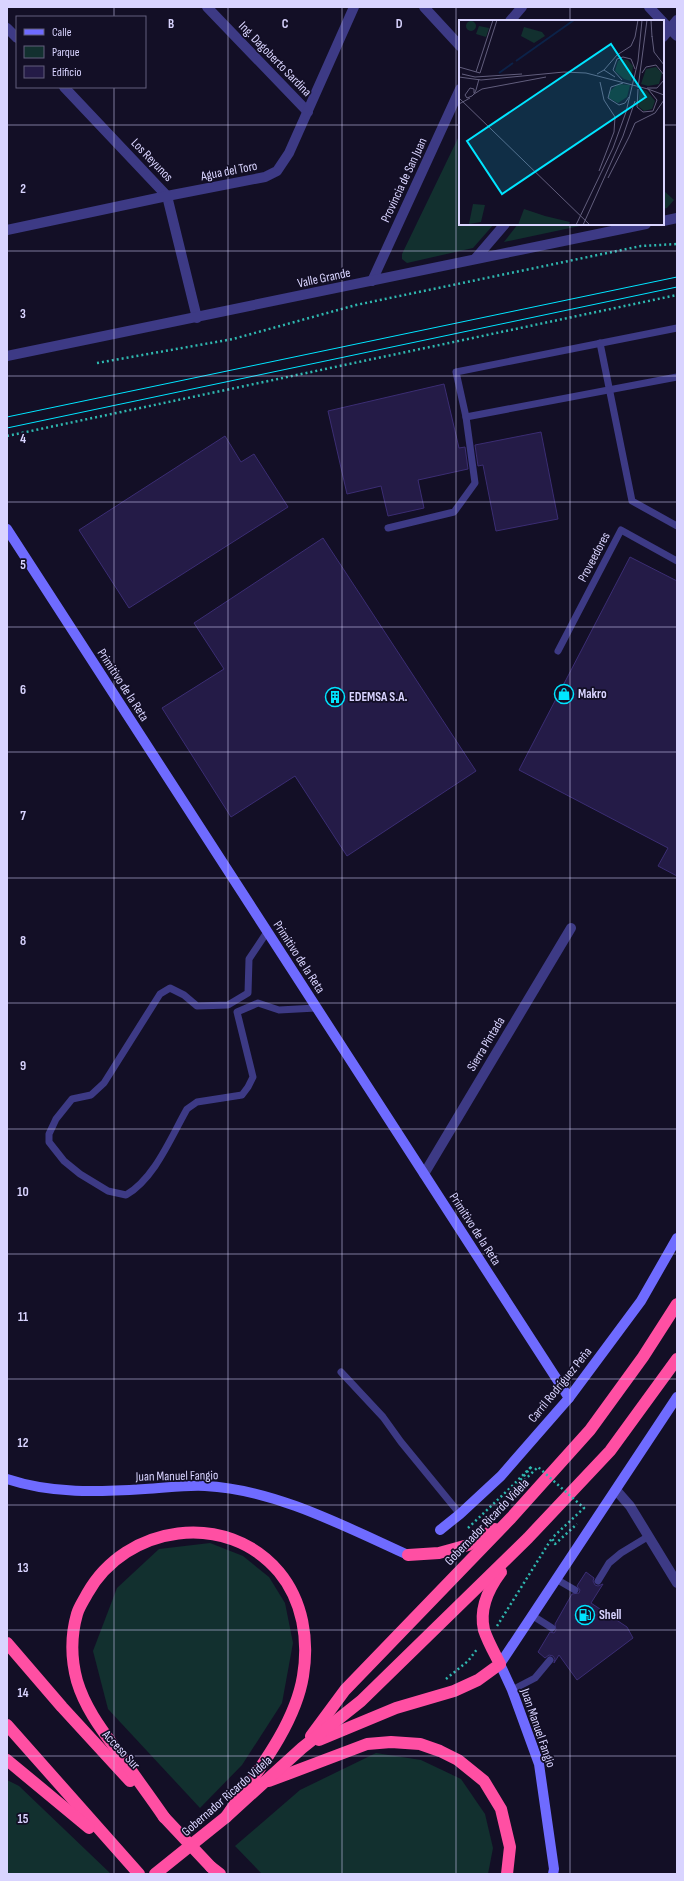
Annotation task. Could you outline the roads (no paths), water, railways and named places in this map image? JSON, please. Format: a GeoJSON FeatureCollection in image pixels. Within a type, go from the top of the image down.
{"type":"FeatureCollection","features":[{"type":"Feature","properties":{"kind":"highway","name":"Gobernador Ricardo Videla"},"geometry":{"type":"LineString","coordinates":[[302,1748],[345,1690],[557,1469],[600,1418],[643,1358],[677,1304]]}},
{"type":"Feature","properties":{"kind":"highway","name":"Gobernador Ricardo Videla"},"geometry":{"type":"LineString","coordinates":[[155,1874],[226,1817],[302,1748],[361,1701],[528,1538],[610,1450],[677,1359]]}},
{"type":"Feature","properties":{"kind":"highway"},"geometry":{"type":"LineString","coordinates":[[408,1555],[439,1553],[468,1545],[511,1518]]}},
{"type":"Feature","properties":{"kind":"highway"},"geometry":{"type":"LineString","coordinates":[[164,1817],[89,1712],[77,1681],[72,1649],[77,1613],[93,1584],[107,1567],[131,1548],[149,1539],[191,1532],[215,1535],[238,1542],[262,1556],[280,1573],[295,1598],[304,1627],[305,1649],[303,1677],[291,1712],[281,1736],[226,1817]]}},
{"type":"Feature","properties":{"kind":"highway"},"geometry":{"type":"LineString","coordinates":[[302,1748],[382,1713],[422,1699],[454,1691],[478,1680],[500,1664],[484,1630],[483,1608],[493,1582],[528,1538]]}},
{"type":"Feature","properties":{"kind":"highway","name":"Acceso Sur"},"geometry":{"type":"LineString","coordinates":[[7,1643],[62,1707],[217,1872]]}},
{"type":"Feature","properties":{"kind":"highway"},"geometry":{"type":"LineString","coordinates":[[7,1725],[139,1874]]}},
{"type":"Feature","properties":{"kind":"highway"},"geometry":{"type":"LineString","coordinates":[[262,1784],[367,1744],[391,1742],[420,1744],[458,1760],[484,1781],[502,1809],[510,1847],[507,1874]]}},
{"type":"Feature","properties":{"kind":"highway"},"geometry":{"type":"LineString","coordinates":[[7,1760],[120,1854]]}},
{"type":"Feature","properties":{"kind":"street","name":"Ing. Dagoberto Sardina"},"geometry":{"type":"LineString","coordinates":[[207,7],[308,112]]}},
{"type":"Feature","properties":{"kind":"street","name":"Agua del Toro"},"geometry":{"type":"LineString","coordinates":[[7,230],[271,175],[283,165],[354,7]]}},
{"type":"Feature","properties":{"kind":"street"},"geometry":{"type":"LineString","coordinates":[[424,7],[459,45]]}},
{"type":"Feature","properties":{"kind":"street"},"geometry":{"type":"LineString","coordinates":[[511,20],[522,7]]}},
{"type":"Feature","properties":{"kind":"street"},"geometry":{"type":"LineString","coordinates":[[649,7],[660,20]]}},
{"type":"Feature","properties":{"kind":"street"},"geometry":{"type":"LineString","coordinates":[[667,29],[677,20]]}},
{"type":"Feature","properties":{"kind":"street"},"geometry":{"type":"LineString","coordinates":[[7,28],[16,37]]}},
{"type":"Feature","properties":{"kind":"street","name":"Los Reyunos"},"geometry":{"type":"LineString","coordinates":[[65,88],[167,196],[197,318]]}},
{"type":"Feature","properties":{"kind":"street","name":"Provincia de San Juan"},"geometry":{"type":"LineString","coordinates":[[372,281],[459,91]]}},
{"type":"Feature","properties":{"kind":"street"},"geometry":{"type":"LineString","coordinates":[[664,221],[677,218]]}},
{"type":"Feature","properties":{"kind":"street"},"geometry":{"type":"LineString","coordinates":[[475,259],[504,225]]}},
{"type":"Feature","properties":{"kind":"street","name":"Valle Grande"},"geometry":{"type":"LineString","coordinates":[[7,356],[197,318],[641,225]]}},
{"type":"Feature","properties":{"kind":"street","name":"Primitivo de la Reta"},"geometry":{"type":"LineString","coordinates":[[7,529],[569,1398]]}},
{"type":"Feature","properties":{"kind":"street","name":"Sierra Pintada"},"geometry":{"type":"LineString","coordinates":[[424,1174],[571,928]]}},
{"type":"Feature","properties":{"kind":"street","name":"Carril Rodríguez Peña"},"geometry":{"type":"LineString","coordinates":[[440,1530],[460,1514],[501,1476],[569,1398],[641,1301],[677,1238]]}},
{"type":"Feature","properties":{"kind":"street"},"geometry":{"type":"LineString","coordinates":[[500,1664],[677,1397]]}},
{"type":"Feature","properties":{"kind":"street","name":"Juan Manuel Fangio"},"geometry":{"type":"LineString","coordinates":[[7,1479],[39,1487],[87,1492],[185,1486],[206,1486],[227,1489],[262,1496],[295,1506],[325,1517],[408,1555]]}},
{"type":"Feature","properties":{"kind":"street"},"geometry":{"type":"LineString","coordinates":[[616,1490],[630,1506],[677,1583]]}},
{"type":"Feature","properties":{"kind":"street","name":"Juan Manuel Fangio"},"geometry":{"type":"LineString","coordinates":[[500,1664],[512,1690],[539,1764],[554,1869],[553,1874]]}},
{"type":"Feature","properties":{"kind":"lane"},"geometry":{"type":"LineString","coordinates":[[388,528],[454,512],[476,483],[466,417],[456,372],[677,328]]}},
{"type":"Feature","properties":{"kind":"lane"},"geometry":{"type":"LineString","coordinates":[[600,344],[632,501],[677,526]]}},
{"type":"Feature","properties":{"kind":"lane"},"geometry":{"type":"LineString","coordinates":[[466,417],[677,377]]}},
{"type":"Feature","properties":{"kind":"lane","name":"Proveedores"},"geometry":{"type":"LineString","coordinates":[[558,651],[621,530],[677,561]]}},
{"type":"Feature","properties":{"kind":"lane"},"geometry":{"type":"LineString","coordinates":[[267,932],[249,959],[248,993],[228,1005],[197,1006],[184,995],[170,988],[160,994],[134,1037],[118,1058],[104,1083],[91,1095],[72,1099],[56,1118],[49,1134],[49,1142],[64,1161],[80,1174],[108,1191],[126,1195],[136,1189],[150,1173],[187,1109],[197,1102],[242,1095],[248,1087],[253,1077],[237,1012],[258,1003],[278,1010],[316,1008]]}},
{"type":"Feature","properties":{"kind":"lane"},"geometry":{"type":"LineString","coordinates":[[341,1372],[383,1417],[401,1442],[460,1514]]}},
{"type":"Feature","properties":{"kind":"lane"},"geometry":{"type":"LineString","coordinates":[[598,1581],[609,1563],[621,1553],[649,1536]]}},
{"type":"Feature","properties":{"kind":"lane"},"geometry":{"type":"LineString","coordinates":[[556,1579],[575,1590]]}},
{"type":"Feature","properties":{"kind":"lane"},"geometry":{"type":"LineString","coordinates":[[533,1616],[552,1628]]}},
{"type":"Feature","properties":{"kind":"lane"},"geometry":{"type":"LineString","coordinates":[[512,1690],[535,1678],[550,1660]]}},
{"type":"Feature","properties":{"kind":"tram line"},"geometry":{"type":"LineString","coordinates":[[7,417],[677,277]]}},
{"type":"Feature","properties":{"kind":"tram line"},"geometry":{"type":"LineString","coordinates":[[7,428],[677,287]]}},
{"type":"Feature","properties":{"kind":"place","name":"Makro"},"geometry":{"type":"Point","coordinates":[564,694]}},
{"type":"Feature","properties":{"kind":"place","name":"EDEMSA S.A."},"geometry":{"type":"Point","coordinates":[335,697]}},
{"type":"Feature","properties":{"kind":"place","name":"Shell"},"geometry":{"type":"Point","coordinates":[585,1615]}}]}
